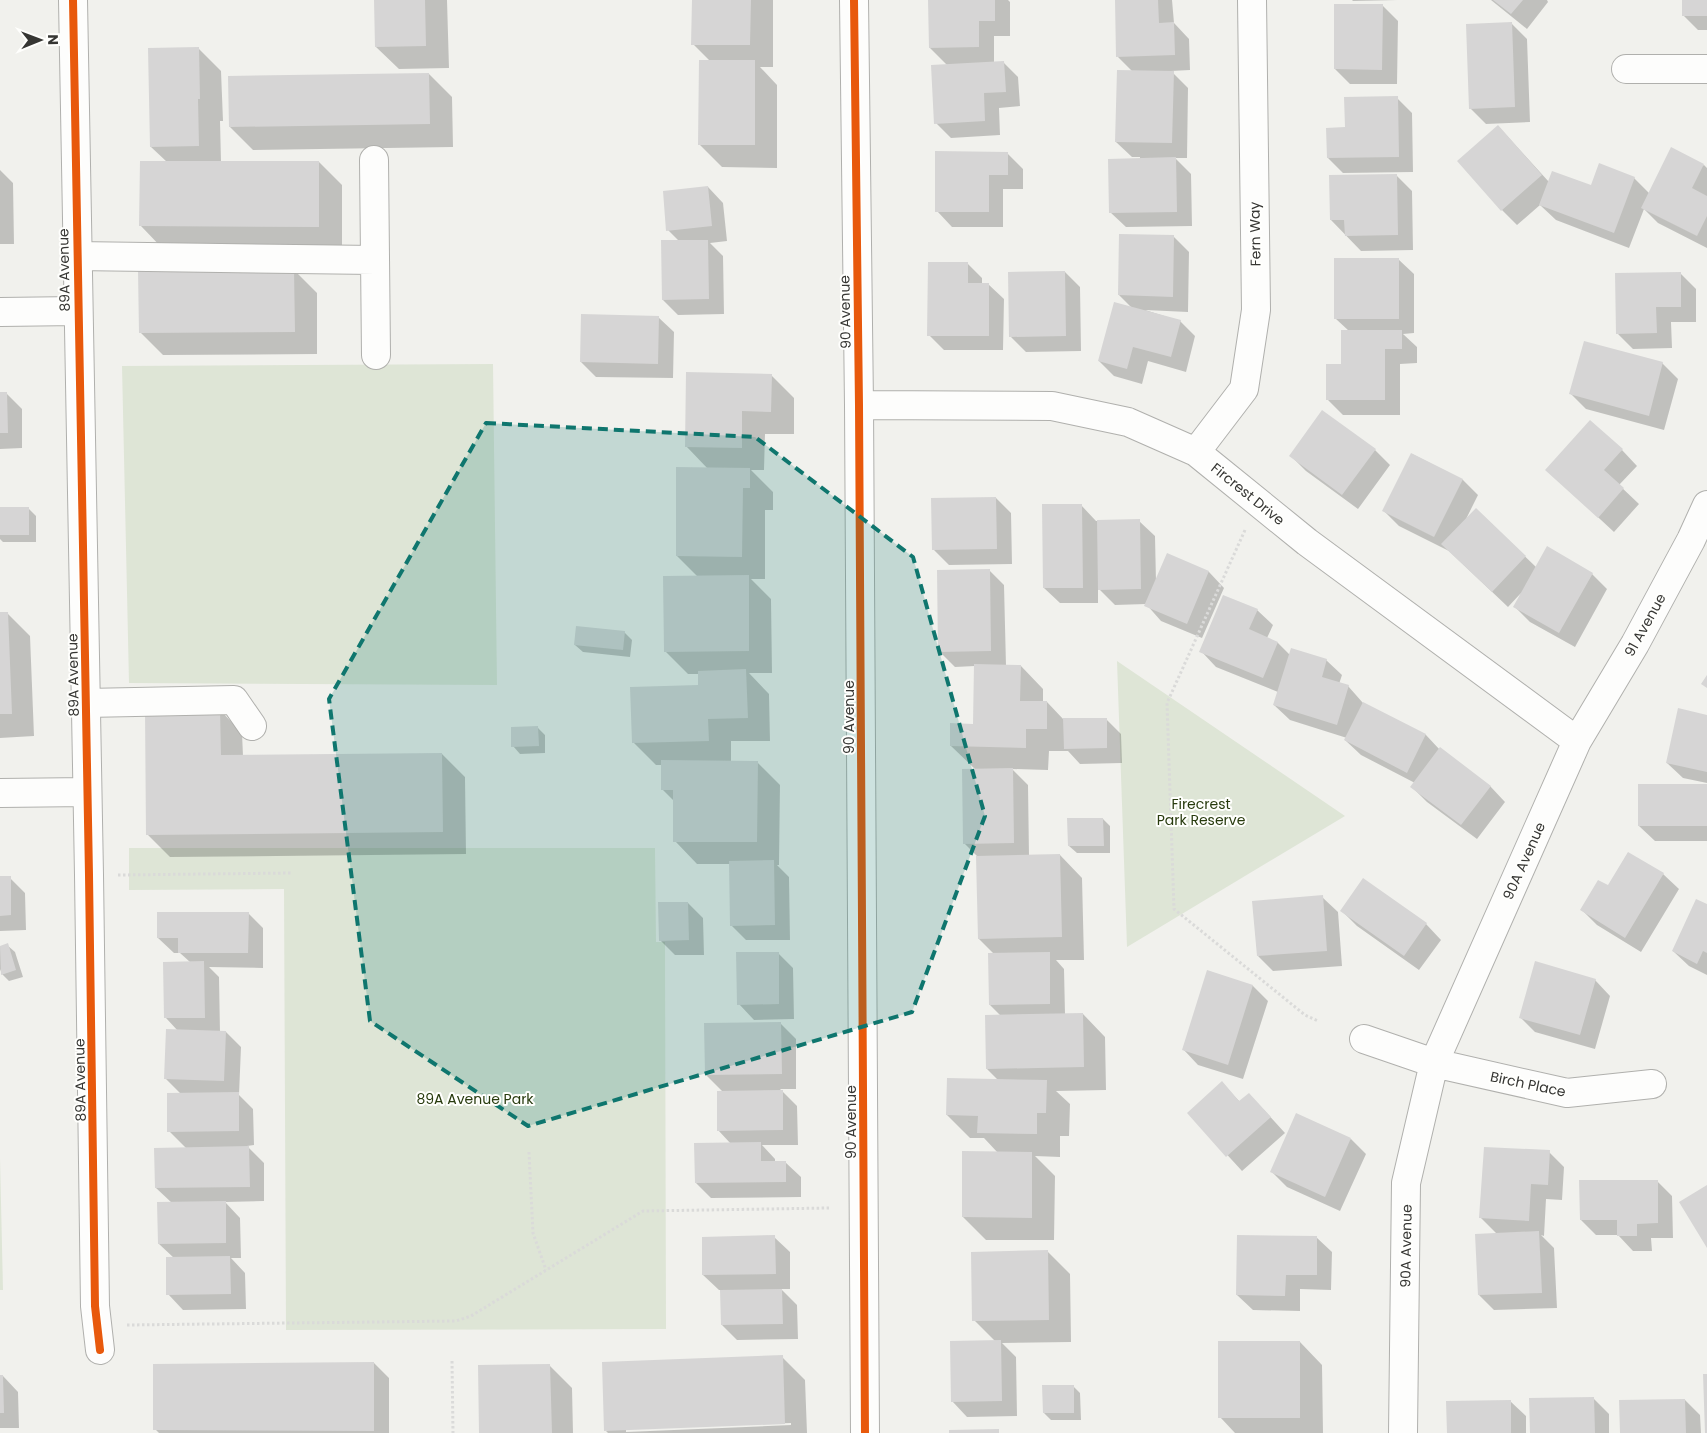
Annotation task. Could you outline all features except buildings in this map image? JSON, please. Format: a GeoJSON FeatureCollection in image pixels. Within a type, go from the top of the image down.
{"type":"FeatureCollection","features":[{"type":"Feature","properties":{"kind":"street","name":"89A Avenue"},"geometry":{"type":"LineString","coordinates":[[72,0],[86,703],[95,1296],[100,1350]]}},
{"type":"Feature","properties":{"kind":"street","name":"90 Avenue"},"geometry":{"type":"LineString","coordinates":[[854,0],[859,404],[865,1433]]}},
{"type":"Feature","properties":{"kind":"street","name":"Fern Way"},"geometry":{"type":"LineString","coordinates":[[1196,452],[1244,389],[1256,310],[1252,0]]}},
{"type":"Feature","properties":{"kind":"street"},"geometry":{"type":"LineString","coordinates":[[1626,69],[1707,69]]}},
{"type":"Feature","properties":{"kind":"street"},"geometry":{"type":"LineString","coordinates":[[374,160],[376,355]]}},
{"type":"Feature","properties":{"kind":"street"},"geometry":{"type":"LineString","coordinates":[[76,256],[375,260]]}},
{"type":"Feature","properties":{"kind":"street"},"geometry":{"type":"LineString","coordinates":[[0,312],[77,311]]}},
{"type":"Feature","properties":{"kind":"street","name":"Fircrest Drive"},"geometry":{"type":"LineString","coordinates":[[859,404],[1052,406],[1128,422],[1196,452],[1308,542],[1577,741]]}},
{"type":"Feature","properties":{"kind":"street","name":"91 Avenue"},"geometry":{"type":"LineString","coordinates":[[1577,741],[1640,635],[1691,540],[1707,505]]}},
{"type":"Feature","properties":{"kind":"street"},"geometry":{"type":"LineString","coordinates":[[86,703],[234,700],[252,726]]}},
{"type":"Feature","properties":{"kind":"street","name":"90A Avenue"},"geometry":{"type":"LineString","coordinates":[[1403,1433],[1406,1183],[1434,1063],[1577,741]]}},
{"type":"Feature","properties":{"kind":"street"},"geometry":{"type":"LineString","coordinates":[[0,794],[87,792]]}},
{"type":"Feature","properties":{"kind":"street"},"geometry":{"type":"LineString","coordinates":[[1364,1039],[1434,1063]]}},
{"type":"Feature","properties":{"kind":"street","name":"Birch Place"},"geometry":{"type":"LineString","coordinates":[[1434,1063],[1567,1094],[1652,1084]]}},
{"type":"Feature","properties":{"kind":"path"},"geometry":{"type":"LineString","coordinates":[[1248,525],[1166,703],[1174,909],[1305,1015],[1318,1021]]}},
{"type":"Feature","properties":{"kind":"path"},"geometry":{"type":"LineString","coordinates":[[110,875],[293,874]]}},
{"type":"Feature","properties":{"kind":"path"},"geometry":{"type":"LineString","coordinates":[[529,1152],[533,1233],[546,1270]]}},
{"type":"Feature","properties":{"kind":"path"},"geometry":{"type":"LineString","coordinates":[[122,1325],[456,1321],[471,1316],[642,1211],[829,1208]]}},
{"type":"Feature","properties":{"kind":"path"},"geometry":{"type":"LineString","coordinates":[[452,1361],[453,1433]]}},
{"type":"Feature","properties":{"kind":"highlighted area"},"geometry":{"type":"Polygon","coordinates":[[[486,423],[755,437],[913,557],[985,816],[912,1012],[528,1126],[370,1021],[329,699],[486,423]]]}},
{"type":"Feature","properties":{"kind":"green space"},"geometry":{"type":"Polygon","coordinates":[[[493,364],[497,685],[129,683],[122,366],[493,364]]]}},
{"type":"Feature","properties":{"kind":"green space","name":"Firecrest Park Reserve"},"geometry":{"type":"Polygon","coordinates":[[[1117,661],[1345,816],[1127,947],[1117,661]]]}},
{"type":"Feature","properties":{"kind":"green space","name":"89A Avenue Park"},"geometry":{"type":"Polygon","coordinates":[[[129,848],[655,848],[656,942],[665,942],[666,1329],[286,1330],[284,889],[129,890],[129,848]]]}},
{"type":"Feature","properties":{"kind":"green space"},"geometry":{"type":"Polygon","coordinates":[[[0,1158],[3,1290],[0,1290],[0,1158]]]}},
{"type":"Feature","properties":{"kind":"cycle path"},"geometry":{"type":"LineString","coordinates":[[73,0],[95,1306],[100,1350]]}},
{"type":"Feature","properties":{"kind":"cycle path"},"geometry":{"type":"LineString","coordinates":[[854,0],[859,405],[865,1433]]}}]}
